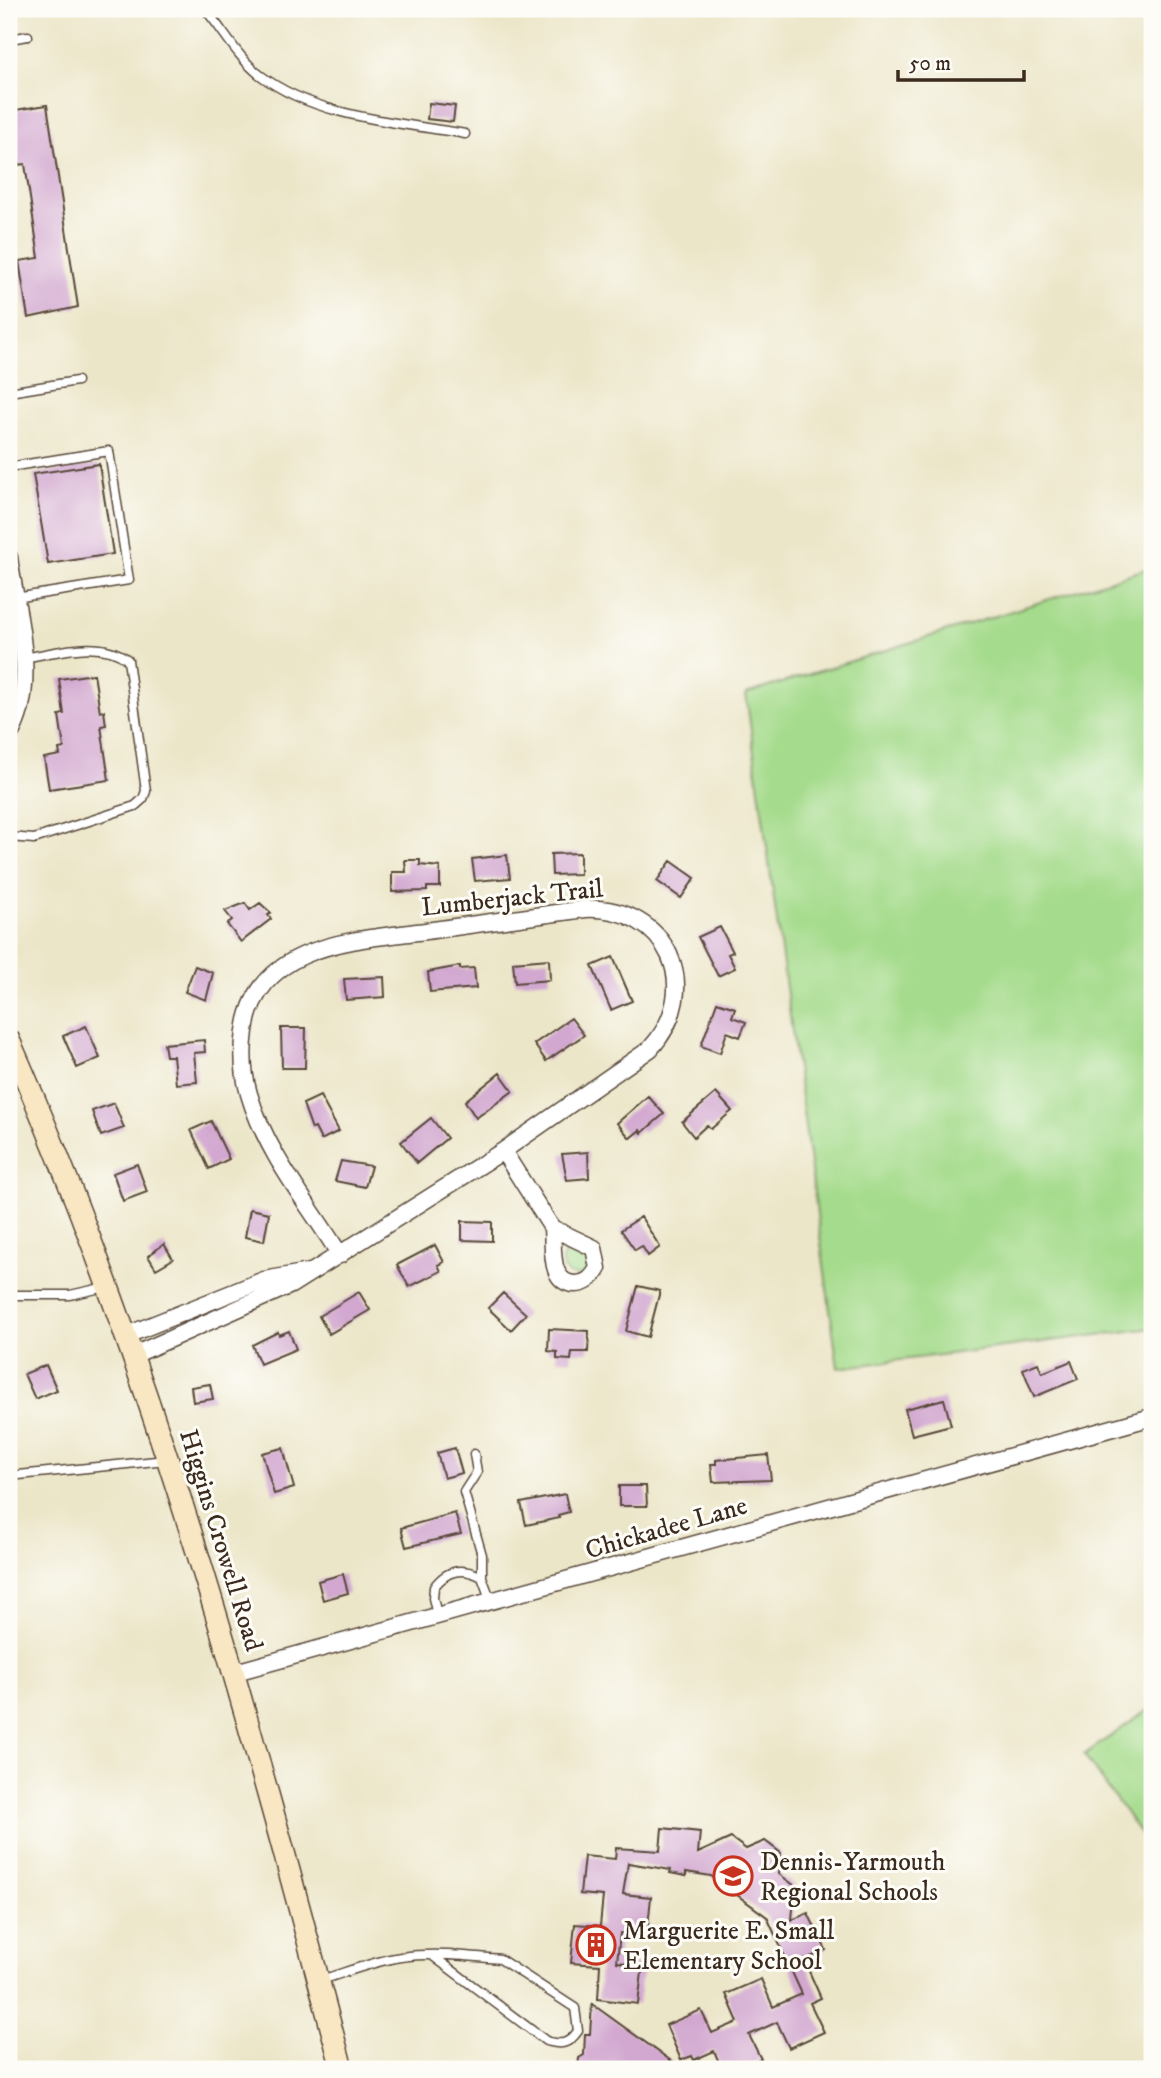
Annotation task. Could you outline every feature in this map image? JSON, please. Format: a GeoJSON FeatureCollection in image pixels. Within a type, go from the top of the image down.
{"type":"FeatureCollection","features":[{"type":"Feature","properties":{"kind":"main road","name":"Higgins Crowell Road"},"geometry":{"type":"LineString","coordinates":[[9,1040],[127,1335],[169,1459],[232,1673],[342,2069]]}},
{"type":"Feature","properties":{"kind":"street"},"geometry":{"type":"LineString","coordinates":[[9,557],[23,658],[16,700],[19,719],[9,736]]}},
{"type":"Feature","properties":{"kind":"street","name":"Lumberjack Trail"},"geometry":{"type":"LineString","coordinates":[[134,1355],[271,1297],[340,1255],[503,1151],[637,1059],[667,1028],[677,995],[674,968],[663,943],[645,924],[616,910],[585,909],[345,942],[306,953],[281,967],[261,987],[249,1009],[244,1038],[248,1092],[278,1158],[340,1255]]}},
{"type":"Feature","properties":{"kind":"street"},"geometry":{"type":"LineString","coordinates":[[503,1151],[552,1228]]}},
{"type":"Feature","properties":{"kind":"street","name":"Lumberjack Trail"},"geometry":{"type":"LineString","coordinates":[[127,1335],[264,1280],[311,1272]]}},
{"type":"Feature","properties":{"kind":"street"},"geometry":{"type":"LineString","coordinates":[[202,1305],[209,1323]]}},
{"type":"Feature","properties":{"kind":"street","name":"Chickadee Lane"},"geometry":{"type":"LineString","coordinates":[[232,1673],[1152,1417]]}},
{"type":"Feature","properties":{"kind":"lane"},"geometry":{"type":"LineString","coordinates":[[205,9],[259,74],[286,91],[326,107],[465,134]]}},
{"type":"Feature","properties":{"kind":"lane"},"geometry":{"type":"LineString","coordinates":[[9,39],[28,36]]}},
{"type":"Feature","properties":{"kind":"lane"},"geometry":{"type":"LineString","coordinates":[[9,225],[9,241]]}},
{"type":"Feature","properties":{"kind":"lane"},"geometry":{"type":"LineString","coordinates":[[9,393],[77,381]]}},
{"type":"Feature","properties":{"kind":"lane"},"geometry":{"type":"LineString","coordinates":[[9,467],[108,452],[129,580],[15,598]]}},
{"type":"Feature","properties":{"kind":"lane"},"geometry":{"type":"LineString","coordinates":[[9,837],[34,839],[135,806],[143,799],[146,791],[128,660],[116,650],[100,647],[23,658]]}},
{"type":"Feature","properties":{"kind":"lane"},"geometry":{"type":"LineString","coordinates":[[9,1295],[70,1295],[108,1286]]}},
{"type":"Feature","properties":{"kind":"lane"},"geometry":{"type":"LineString","coordinates":[[474,1454],[477,1472],[464,1492],[482,1555],[482,1577],[491,1601]]}},
{"type":"Feature","properties":{"kind":"lane"},"geometry":{"type":"LineString","coordinates":[[9,1476],[169,1459]]}},
{"type":"Feature","properties":{"kind":"lane"},"geometry":{"type":"LineString","coordinates":[[438,1615],[432,1592],[438,1581],[452,1572],[462,1570],[482,1577]]}},
{"type":"Feature","properties":{"kind":"lane"},"geometry":{"type":"LineString","coordinates":[[318,1981],[389,1959],[433,1956],[507,1961],[575,2008],[578,2031],[571,2041],[561,2045],[545,2040],[433,1956]]}},
{"type":"Feature","properties":{"kind":"green space"},"geometry":{"type":"Polygon","coordinates":[[[1152,567],[1152,1328],[838,1368],[746,694],[1152,567]]]}},
{"type":"Feature","properties":{"kind":"green space"},"geometry":{"type":"Polygon","coordinates":[[[576,1248],[586,1252],[590,1262],[586,1272],[576,1276],[566,1272],[562,1262],[566,1252],[576,1248]]]}},
{"type":"Feature","properties":{"kind":"green space"},"geometry":{"type":"Polygon","coordinates":[[[1152,1707],[1152,1850],[1084,1755],[1152,1707]]]}},
{"type":"Feature","properties":{"kind":"building"},"geometry":{"type":"Polygon","coordinates":[[[429,103],[455,106],[453,122],[427,119],[429,103]]]}},
{"type":"Feature","properties":{"kind":"building"},"geometry":{"type":"Polygon","coordinates":[[[47,105],[78,307],[28,318],[19,261],[39,258],[25,164],[9,166],[9,111],[47,105]]]}},
{"type":"Feature","properties":{"kind":"building"},"geometry":{"type":"Polygon","coordinates":[[[99,464],[113,554],[48,564],[33,474],[99,464]]]}},
{"type":"Feature","properties":{"kind":"building"},"geometry":{"type":"Polygon","coordinates":[[[94,674],[100,712],[104,711],[106,725],[101,726],[109,780],[49,789],[44,758],[60,755],[59,749],[64,748],[59,715],[64,714],[59,679],[94,674]]]}},
{"type":"Feature","properties":{"kind":"building"},"geometry":{"type":"Polygon","coordinates":[[[580,853],[580,874],[552,875],[551,854],[580,853]]]}},
{"type":"Feature","properties":{"kind":"building"},"geometry":{"type":"Polygon","coordinates":[[[507,855],[510,878],[475,881],[472,859],[507,855]]]}},
{"type":"Feature","properties":{"kind":"building"},"geometry":{"type":"Polygon","coordinates":[[[405,860],[420,860],[420,865],[440,867],[440,887],[427,887],[427,891],[392,892],[392,872],[406,872],[405,860]]]}},
{"type":"Feature","properties":{"kind":"building"},"geometry":{"type":"Polygon","coordinates":[[[671,861],[695,878],[681,898],[657,881],[671,861]]]}},
{"type":"Feature","properties":{"kind":"building"},"geometry":{"type":"Polygon","coordinates":[[[245,903],[250,910],[260,903],[271,913],[268,915],[271,919],[241,942],[227,924],[232,920],[225,911],[245,903]]]}},
{"type":"Feature","properties":{"kind":"building"},"geometry":{"type":"Polygon","coordinates":[[[720,927],[733,952],[728,954],[735,968],[718,976],[698,937],[720,927]]]}},
{"type":"Feature","properties":{"kind":"building"},"geometry":{"type":"Polygon","coordinates":[[[613,957],[632,1001],[611,1010],[592,966],[613,957]]]}},
{"type":"Feature","properties":{"kind":"building"},"geometry":{"type":"Polygon","coordinates":[[[549,959],[550,980],[515,983],[513,962],[549,959]]]}},
{"type":"Feature","properties":{"kind":"building"},"geometry":{"type":"Polygon","coordinates":[[[195,966],[213,973],[206,1000],[185,992],[195,966]]]}},
{"type":"Feature","properties":{"kind":"building"},"geometry":{"type":"Polygon","coordinates":[[[460,966],[460,969],[474,968],[476,988],[430,992],[428,972],[460,966]]]}},
{"type":"Feature","properties":{"kind":"building"},"geometry":{"type":"Polygon","coordinates":[[[384,977],[385,997],[346,1000],[344,979],[384,977]]]}},
{"type":"Feature","properties":{"kind":"building"},"geometry":{"type":"Polygon","coordinates":[[[717,1002],[735,1008],[732,1017],[746,1022],[740,1037],[727,1032],[720,1053],[701,1046],[717,1002]]]}},
{"type":"Feature","properties":{"kind":"building"},"geometry":{"type":"Polygon","coordinates":[[[571,1018],[584,1035],[546,1061],[534,1044],[571,1018]]]}},
{"type":"Feature","properties":{"kind":"building"},"geometry":{"type":"Polygon","coordinates":[[[86,1026],[100,1058],[77,1068],[63,1036],[86,1026]]]}},
{"type":"Feature","properties":{"kind":"building"},"geometry":{"type":"Polygon","coordinates":[[[281,1028],[306,1028],[305,1068],[282,1068],[281,1028]]]}},
{"type":"Feature","properties":{"kind":"building"},"geometry":{"type":"Polygon","coordinates":[[[204,1040],[205,1052],[194,1053],[197,1082],[176,1084],[173,1056],[166,1056],[164,1044],[204,1040]]]}},
{"type":"Feature","properties":{"kind":"building"},"geometry":{"type":"Polygon","coordinates":[[[500,1073],[513,1091],[476,1118],[465,1101],[500,1073]]]}},
{"type":"Feature","properties":{"kind":"building"},"geometry":{"type":"Polygon","coordinates":[[[716,1093],[732,1111],[711,1129],[707,1125],[694,1137],[682,1122],[716,1093]]]}},
{"type":"Feature","properties":{"kind":"building"},"geometry":{"type":"Polygon","coordinates":[[[320,1096],[339,1131],[321,1140],[315,1128],[312,1129],[303,1104],[320,1096]]]}},
{"type":"Feature","properties":{"kind":"building"},"geometry":{"type":"Polygon","coordinates":[[[648,1096],[664,1114],[642,1133],[640,1130],[630,1138],[617,1123],[648,1096]]]}},
{"type":"Feature","properties":{"kind":"building"},"geometry":{"type":"Polygon","coordinates":[[[114,1103],[124,1128],[101,1136],[92,1111],[114,1103]]]}},
{"type":"Feature","properties":{"kind":"building"},"geometry":{"type":"Polygon","coordinates":[[[431,1118],[447,1138],[417,1163],[401,1142],[431,1118]]]}},
{"type":"Feature","properties":{"kind":"building"},"geometry":{"type":"Polygon","coordinates":[[[211,1121],[229,1159],[209,1169],[191,1130],[211,1121]]]}},
{"type":"Feature","properties":{"kind":"building"},"geometry":{"type":"Polygon","coordinates":[[[588,1152],[589,1178],[567,1180],[562,1154],[588,1152]]]}},
{"type":"Feature","properties":{"kind":"building"},"geometry":{"type":"Polygon","coordinates":[[[341,1161],[371,1166],[365,1187],[335,1181],[341,1161]]]}},
{"type":"Feature","properties":{"kind":"building"},"geometry":{"type":"Polygon","coordinates":[[[137,1164],[147,1192],[123,1201],[113,1173],[137,1164]]]}},
{"type":"Feature","properties":{"kind":"building"},"geometry":{"type":"Polygon","coordinates":[[[250,1209],[269,1213],[264,1241],[245,1237],[250,1209]]]}},
{"type":"Feature","properties":{"kind":"building"},"geometry":{"type":"Polygon","coordinates":[[[641,1217],[660,1247],[648,1256],[642,1246],[635,1250],[621,1230],[641,1217]]]}},
{"type":"Feature","properties":{"kind":"building"},"geometry":{"type":"Polygon","coordinates":[[[462,1221],[492,1222],[492,1241],[462,1240],[462,1221]]]}},
{"type":"Feature","properties":{"kind":"building"},"geometry":{"type":"Polygon","coordinates":[[[164,1244],[173,1259],[156,1269],[148,1256],[164,1244]]]}},
{"type":"Feature","properties":{"kind":"building"},"geometry":{"type":"Polygon","coordinates":[[[435,1245],[444,1262],[438,1265],[441,1271],[409,1287],[397,1265],[435,1245]]]}},
{"type":"Feature","properties":{"kind":"building"},"geometry":{"type":"Polygon","coordinates":[[[638,1286],[660,1291],[648,1337],[626,1331],[638,1286]]]}},
{"type":"Feature","properties":{"kind":"building"},"geometry":{"type":"Polygon","coordinates":[[[359,1292],[370,1310],[329,1334],[319,1316],[359,1292]]]}},
{"type":"Feature","properties":{"kind":"building"},"geometry":{"type":"Polygon","coordinates":[[[503,1293],[526,1314],[511,1330],[488,1308],[503,1293]]]}},
{"type":"Feature","properties":{"kind":"building"},"geometry":{"type":"Polygon","coordinates":[[[549,1329],[589,1331],[588,1352],[572,1352],[571,1360],[557,1359],[557,1352],[548,1351],[549,1329]]]}},
{"type":"Feature","properties":{"kind":"building"},"geometry":{"type":"Polygon","coordinates":[[[289,1331],[296,1349],[260,1364],[252,1345],[278,1332],[279,1335],[289,1331]]]}},
{"type":"Feature","properties":{"kind":"building"},"geometry":{"type":"Polygon","coordinates":[[[1071,1361],[1078,1379],[1034,1397],[1023,1369],[1038,1363],[1042,1373],[1071,1361]]]}},
{"type":"Feature","properties":{"kind":"building"},"geometry":{"type":"Polygon","coordinates":[[[46,1365],[57,1390],[35,1399],[24,1374],[46,1365]]]}},
{"type":"Feature","properties":{"kind":"building"},"geometry":{"type":"Polygon","coordinates":[[[210,1384],[213,1399],[193,1402],[191,1387],[210,1384]]]}},
{"type":"Feature","properties":{"kind":"building"},"geometry":{"type":"Polygon","coordinates":[[[944,1399],[951,1425],[912,1435],[905,1409],[944,1399]]]}},
{"type":"Feature","properties":{"kind":"building"},"geometry":{"type":"Polygon","coordinates":[[[283,1448],[294,1488],[274,1494],[262,1453],[283,1448]]]}},
{"type":"Feature","properties":{"kind":"building"},"geometry":{"type":"Polygon","coordinates":[[[455,1448],[462,1473],[444,1478],[437,1453],[455,1448]]]}},
{"type":"Feature","properties":{"kind":"building"},"geometry":{"type":"Polygon","coordinates":[[[768,1455],[771,1480],[713,1482],[711,1464],[716,1464],[716,1460],[768,1455]]]}},
{"type":"Feature","properties":{"kind":"building"},"geometry":{"type":"Polygon","coordinates":[[[619,1486],[646,1486],[647,1506],[619,1506],[619,1486]]]}},
{"type":"Feature","properties":{"kind":"building"},"geometry":{"type":"Polygon","coordinates":[[[565,1494],[569,1512],[558,1515],[559,1518],[526,1525],[521,1503],[565,1494]]]}},
{"type":"Feature","properties":{"kind":"building"},"geometry":{"type":"Polygon","coordinates":[[[455,1513],[461,1534],[406,1547],[401,1528],[455,1513]]]}},
{"type":"Feature","properties":{"kind":"building"},"geometry":{"type":"Polygon","coordinates":[[[343,1574],[348,1593],[323,1600],[318,1581],[343,1574]]]}},
{"type":"Feature","properties":{"kind":"building","name":"Marguerite E. Small Elementary School"},"geometry":{"type":"Polygon","coordinates":[[[662,1828],[700,1832],[698,1853],[731,1838],[746,1849],[765,1841],[781,1853],[779,1874],[795,1886],[792,1920],[808,1913],[826,1950],[804,1960],[821,1998],[810,2003],[824,2032],[789,2048],[777,2022],[749,2035],[761,2059],[739,2069],[722,2069],[714,2051],[694,2060],[692,2056],[681,2060],[666,2025],[701,2010],[712,2033],[738,2022],[726,1994],[761,1979],[773,2007],[802,1994],[767,1917],[711,1876],[686,1872],[686,1876],[670,1873],[671,1870],[628,1863],[623,1894],[651,1897],[647,1936],[620,1933],[617,1962],[643,1965],[638,2004],[598,1999],[600,1965],[571,1963],[575,1924],[600,1926],[603,1896],[580,1894],[584,1856],[615,1859],[616,1848],[660,1851],[662,1828]]]}},
{"type":"Feature","properties":{"kind":"building"},"geometry":{"type":"Polygon","coordinates":[[[592,2004],[674,2063],[659,2069],[578,2069],[579,2058],[584,2055],[585,2034],[590,2034],[592,2004]]]}},
{"type":"Feature","properties":{"kind":"place","name":"Dennis-Yarmouth Regional Schools"},"geometry":{"type":"Point","coordinates":[733,1876]}},
{"type":"Feature","properties":{"kind":"place","name":"Marguerite E. Small Elementary School"},"geometry":{"type":"Point","coordinates":[596,1945]}}]}
